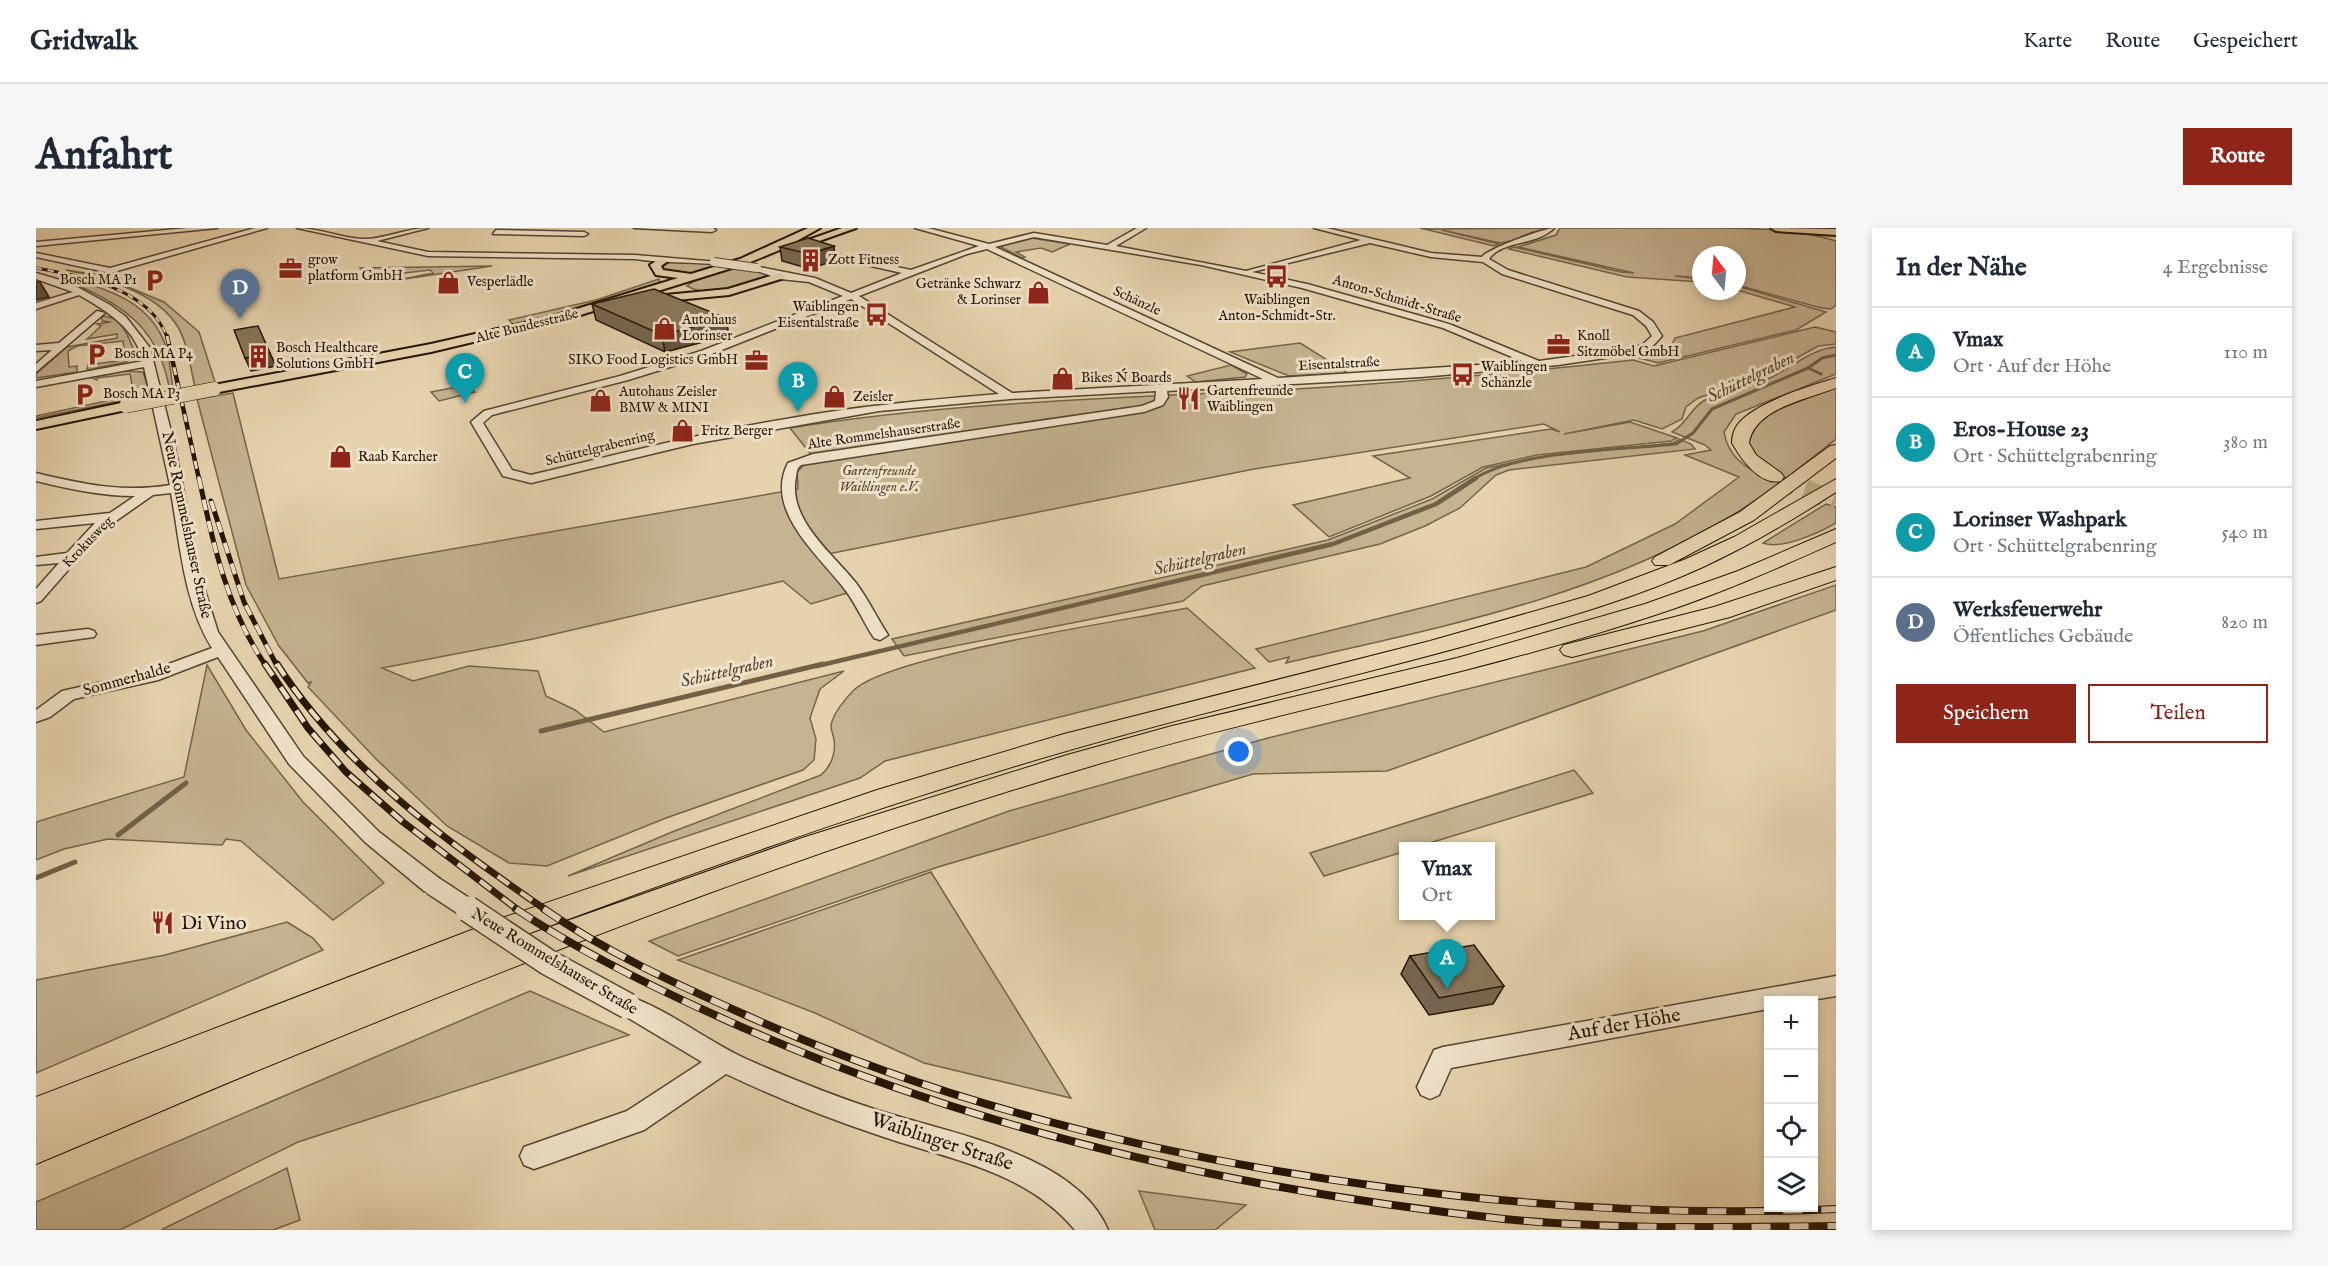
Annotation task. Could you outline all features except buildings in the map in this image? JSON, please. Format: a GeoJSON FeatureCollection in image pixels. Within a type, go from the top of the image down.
{"type":"FeatureCollection","features":[{"type":"Feature","properties":{"kind":"highway"},"geometry":{"type":"LineString","coordinates":[[1775,477],[1745,455],[1740,447],[1740,430],[1746,423],[1776,406],[1836,383]]}},
{"type":"Feature","properties":{"kind":"highway"},"geometry":{"type":"LineString","coordinates":[[1517,625],[1567,598],[1662,561],[1731,526],[1775,497],[1836,450]]}},
{"type":"Feature","properties":{"kind":"highway"},"geometry":{"type":"LineString","coordinates":[[36,1115],[402,968],[639,881],[839,812],[1101,733],[1517,625],[1619,594],[1695,565],[1770,527],[1836,483]]}},
{"type":"Feature","properties":{"kind":"highway"},"geometry":{"type":"LineString","coordinates":[[36,1145],[421,989],[708,882],[859,830],[1103,753],[1266,710],[1476,660],[1596,627],[1694,595],[1763,569],[1836,535]]}},
{"type":"Feature","properties":{"kind":"highway"},"geometry":{"type":"LineString","coordinates":[[1476,660],[1586,647],[1722,612],[1836,573]]}},
{"type":"Feature","properties":{"kind":"main road"},"geometry":{"type":"LineString","coordinates":[[815,228],[841,228]]}},
{"type":"Feature","properties":{"kind":"main road","name":"Alte Bundesstraße"},"geometry":{"type":"LineString","coordinates":[[41,423],[472,340],[585,311],[667,280],[685,280],[755,262],[815,228]]}},
{"type":"Feature","properties":{"kind":"main road"},"geometry":{"type":"LineString","coordinates":[[755,262],[775,253],[851,228]]}},
{"type":"Feature","properties":{"kind":"main road"},"geometry":{"type":"LineString","coordinates":[[1776,228],[1836,232]]}},
{"type":"Feature","properties":{"kind":"main road"},"geometry":{"type":"LineString","coordinates":[[663,261],[655,268],[667,280],[699,275]]}},
{"type":"Feature","properties":{"kind":"main road"},"geometry":{"type":"LineString","coordinates":[[585,311],[659,298],[729,292],[780,276]]}},
{"type":"Feature","properties":{"kind":"main road"},"geometry":{"type":"LineString","coordinates":[[685,280],[683,287],[694,291],[729,292]]}},
{"type":"Feature","properties":{"kind":"street"},"geometry":{"type":"LineString","coordinates":[[36,244],[213,228]]}},
{"type":"Feature","properties":{"kind":"street"},"geometry":{"type":"LineString","coordinates":[[36,255],[110,270],[263,228]]}},
{"type":"Feature","properties":{"kind":"street"},"geometry":{"type":"LineString","coordinates":[[301,228],[362,243],[428,254],[559,255],[636,257],[663,261],[755,262],[780,276],[799,277],[852,296],[894,320],[1010,396]]}},
{"type":"Feature","properties":{"kind":"street"},"geometry":{"type":"LineString","coordinates":[[322,233],[346,228]]}},
{"type":"Feature","properties":{"kind":"street"},"geometry":{"type":"LineString","coordinates":[[362,243],[424,228]]}},
{"type":"Feature","properties":{"kind":"street"},"geometry":{"type":"LineString","coordinates":[[559,255],[592,228]]}},
{"type":"Feature","properties":{"kind":"street"},"geometry":{"type":"LineString","coordinates":[[638,228],[712,229],[709,240]]}},
{"type":"Feature","properties":{"kind":"street","name":"Schänzle"},"geometry":{"type":"LineString","coordinates":[[919,228],[985,245],[1277,382]]}},
{"type":"Feature","properties":{"kind":"street","name":"Anton-Schmidt-Straße"},"geometry":{"type":"LineString","coordinates":[[1034,235],[1045,228]]}},
{"type":"Feature","properties":{"kind":"street"},"geometry":{"type":"LineString","coordinates":[[1318,228],[1431,255],[1485,260],[1490,252],[1541,235],[1550,228]]}},
{"type":"Feature","properties":{"kind":"street"},"geometry":{"type":"LineString","coordinates":[[487,237],[500,230],[584,234]]}},
{"type":"Feature","properties":{"kind":"street"},"geometry":{"type":"LineString","coordinates":[[1108,247],[1139,230]]}},
{"type":"Feature","properties":{"kind":"street","name":"Anton-Schmidt-Straße"},"geometry":{"type":"LineString","coordinates":[[852,296],[985,245],[1034,235],[1245,272],[1446,326],[1538,364]]}},
{"type":"Feature","properties":{"kind":"street","name":"Anton-Schmidt-Straße"},"geometry":{"type":"LineString","coordinates":[[1245,272],[1370,241]]}},
{"type":"Feature","properties":{"kind":"street"},"geometry":{"type":"LineString","coordinates":[[466,255],[480,243]]}},
{"type":"Feature","properties":{"kind":"street"},"geometry":{"type":"LineString","coordinates":[[838,256],[913,273]]}},
{"type":"Feature","properties":{"kind":"street","name":"Eisentalstraße"},"geometry":{"type":"LineString","coordinates":[[1010,396],[1277,382],[1538,364],[1635,351],[1654,342],[1657,336],[1650,324],[1636,313],[1506,272],[1485,260]]}},
{"type":"Feature","properties":{"kind":"street","name":"Neue Rommelshauser Straße"},"geometry":{"type":"LineString","coordinates":[[39,278],[81,292],[123,319],[145,348],[194,578],[210,632],[296,760],[372,837],[432,885],[530,951],[725,1060],[839,1108]]}},
{"type":"Feature","properties":{"kind":"street"},"geometry":{"type":"LineString","coordinates":[[36,306],[81,292]]}},
{"type":"Feature","properties":{"kind":"street","name":"Schüttelgrabenring"},"geometry":{"type":"LineString","coordinates":[[852,296],[667,365],[488,413],[478,420],[477,426],[507,473],[531,479],[693,440],[786,422],[879,408],[1010,396]]}},
{"type":"Feature","properties":{"kind":"street"},"geometry":{"type":"LineString","coordinates":[[36,369],[100,314]]}},
{"type":"Feature","properties":{"kind":"street"},"geometry":{"type":"LineString","coordinates":[[36,348],[63,346]]}},
{"type":"Feature","properties":{"kind":"street"},"geometry":{"type":"LineString","coordinates":[[36,384],[150,363]]}},
{"type":"Feature","properties":{"kind":"street","name":"Alte Rommelshauserstraße"},"geometry":{"type":"LineString","coordinates":[[880,635],[852,589],[803,531],[791,495],[792,466],[797,462],[813,458],[1144,409],[1159,404],[1163,397],[1161,389]]}},
{"type":"Feature","properties":{"kind":"street"},"geometry":{"type":"LineString","coordinates":[[36,477],[123,494],[147,494],[176,488]]}},
{"type":"Feature","properties":{"kind":"street","name":"Krokusweg"},"geometry":{"type":"LineString","coordinates":[[36,598],[71,557],[110,517],[147,494]]}},
{"type":"Feature","properties":{"kind":"street"},"geometry":{"type":"LineString","coordinates":[[36,525],[110,517]]}},
{"type":"Feature","properties":{"kind":"street"},"geometry":{"type":"LineString","coordinates":[[36,561],[71,557]]}},
{"type":"Feature","properties":{"kind":"street"},"geometry":{"type":"LineString","coordinates":[[36,640],[88,634]]}},
{"type":"Feature","properties":{"kind":"street","name":"Sommerhalde"},"geometry":{"type":"LineString","coordinates":[[36,716],[44,713],[68,695],[152,676],[221,650]]}},
{"type":"Feature","properties":{"kind":"street","name":"Auf der Höhe"},"geometry":{"type":"LineString","coordinates":[[1431,1086],[1443,1058],[1836,986]]}},
{"type":"Feature","properties":{"kind":"street"},"geometry":{"type":"LineString","coordinates":[[534,1156],[634,1121],[725,1060]]}},
{"type":"Feature","properties":{"kind":"street","name":"Waiblinger Straße"},"geometry":{"type":"LineString","coordinates":[[839,1108],[879,1123],[1016,1164],[1054,1187],[1084,1215],[1094,1230]]}},
{"type":"Feature","properties":{"kind":"green space"},"geometry":{"type":"Polygon","coordinates":[[[1420,228],[1544,228],[1538,233],[1533,232],[1523,236],[1526,238],[1500,243],[1442,230],[1499,244],[1494,246],[1420,228]]]}},
{"type":"Feature","properties":{"kind":"green space"},"geometry":{"type":"Polygon","coordinates":[[[1560,228],[1719,228],[1788,231],[1821,237],[1836,241],[1836,305],[1831,309],[1821,308],[1746,287],[1746,246],[1692,246],[1692,277],[1675,276],[1692,278],[1692,281],[1627,277],[1509,249],[1514,247],[1634,273],[1518,247],[1556,235],[1560,228]]]}},
{"type":"Feature","properties":{"kind":"green space"},"geometry":{"type":"Polygon","coordinates":[[[1031,238],[1070,244],[1052,252],[1041,248],[1016,252],[1025,257],[1022,258],[999,246],[1031,238]]]}},
{"type":"Feature","properties":{"kind":"green space"},"geometry":{"type":"Polygon","coordinates":[[[669,262],[722,265],[688,275],[663,271],[661,267],[669,262]]]}},
{"type":"Feature","properties":{"kind":"green space"},"geometry":{"type":"Polygon","coordinates":[[[492,266],[398,280],[433,273],[430,270],[337,281],[335,278],[364,273],[360,268],[492,266]]]}},
{"type":"Feature","properties":{"kind":"green space"},"geometry":{"type":"Polygon","coordinates":[[[735,267],[763,272],[766,275],[749,285],[728,291],[706,292],[687,286],[694,281],[735,267]]]}},
{"type":"Feature","properties":{"kind":"green space"},"geometry":{"type":"Polygon","coordinates":[[[66,270],[99,275],[164,302],[199,332],[215,382],[195,387],[180,331],[166,312],[154,302],[111,282],[66,270]]]}},
{"type":"Feature","properties":{"kind":"green space"},"geometry":{"type":"Polygon","coordinates":[[[659,279],[660,283],[515,326],[509,320],[596,300],[659,279]]]}},
{"type":"Feature","properties":{"kind":"green space"},"geometry":{"type":"Polygon","coordinates":[[[75,280],[123,298],[144,312],[153,322],[166,346],[173,392],[170,392],[158,352],[138,323],[109,301],[72,283],[75,280]]]}},
{"type":"Feature","properties":{"kind":"green space"},"geometry":{"type":"Polygon","coordinates":[[[1746,289],[1826,312],[1796,330],[1658,363],[1639,358],[1665,351],[1675,338],[1795,307],[1746,293],[1746,289]]]}},
{"type":"Feature","properties":{"kind":"green space"},"geometry":{"type":"Polygon","coordinates":[[[102,316],[109,317],[120,324],[136,355],[126,362],[87,370],[88,365],[117,361],[125,357],[123,341],[77,346],[68,351],[69,367],[77,366],[77,372],[36,378],[36,374],[67,347],[117,338],[117,334],[87,339],[101,326],[97,324],[111,322],[102,321],[102,316]]]}},
{"type":"Feature","properties":{"kind":"green space","name":"Gartenfreunde Waiblingen e.V."},"geometry":{"type":"Polygon","coordinates":[[[1815,327],[1836,332],[1836,344],[1818,346],[1765,376],[1698,398],[1686,407],[1682,419],[1662,429],[1634,420],[1564,434],[1630,422],[1677,438],[1671,441],[1537,455],[1483,467],[1431,496],[1329,537],[1293,505],[1410,478],[1373,456],[1551,429],[1560,432],[1544,424],[1254,469],[818,556],[847,593],[811,604],[783,581],[533,639],[382,668],[413,681],[469,666],[538,671],[546,696],[575,710],[604,732],[844,671],[820,689],[810,718],[816,739],[814,760],[803,770],[666,818],[547,866],[509,863],[447,826],[376,759],[308,687],[311,682],[308,683],[279,646],[246,585],[197,399],[233,393],[279,579],[798,489],[797,472],[804,465],[817,462],[790,428],[912,412],[1035,402],[1369,384],[1633,360],[1654,366],[1815,327]]]}},
{"type":"Feature","properties":{"kind":"green space"},"geometry":{"type":"Polygon","coordinates":[[[1300,343],[1348,373],[1289,376],[1230,352],[1300,343]]]}},
{"type":"Feature","properties":{"kind":"green space"},"geometry":{"type":"Polygon","coordinates":[[[1836,347],[1836,374],[1736,414],[1724,432],[1726,441],[1735,456],[1748,468],[1772,482],[1779,476],[1748,451],[1747,430],[1774,411],[1836,387],[1836,439],[1755,501],[1675,547],[1622,570],[1512,608],[1399,637],[1286,663],[1289,657],[1269,662],[1256,649],[1586,567],[1675,524],[1739,477],[1685,455],[1711,450],[1705,445],[1672,432],[1705,400],[1766,380],[1811,354],[1836,347]]]}},
{"type":"Feature","properties":{"kind":"green space"},"geometry":{"type":"Polygon","coordinates":[[[1231,365],[1247,374],[1245,377],[1196,382],[1187,376],[1231,365]]]}},
{"type":"Feature","properties":{"kind":"green space"},"geometry":{"type":"Polygon","coordinates":[[[123,371],[143,372],[150,395],[36,418],[36,416],[134,395],[130,374],[97,378],[97,380],[92,378],[123,371]]]}},
{"type":"Feature","properties":{"kind":"green space"},"geometry":{"type":"Polygon","coordinates":[[[467,385],[475,392],[439,401],[431,392],[467,385]]]}},
{"type":"Feature","properties":{"kind":"green space"},"geometry":{"type":"Polygon","coordinates":[[[1679,439],[1691,444],[1695,449],[1509,470],[1496,475],[1460,508],[1425,526],[1380,544],[1202,586],[1183,601],[904,656],[892,639],[1328,540],[1432,499],[1486,468],[1539,457],[1673,443],[1679,439]]]}},
{"type":"Feature","properties":{"kind":"green space"},"geometry":{"type":"Polygon","coordinates":[[[1826,504],[1836,507],[1836,523],[1810,536],[1790,542],[1771,545],[1763,543],[1826,504]]]}},
{"type":"Feature","properties":{"kind":"green space"},"geometry":{"type":"Polygon","coordinates":[[[1836,585],[1836,610],[1387,771],[1253,774],[938,867],[678,956],[649,941],[1009,811],[1268,738],[1703,631],[1836,585]]]}},
{"type":"Feature","properties":{"kind":"green space"},"geometry":{"type":"Polygon","coordinates":[[[1187,608],[1255,668],[885,761],[860,778],[568,876],[672,832],[821,775],[828,768],[833,755],[834,739],[831,726],[836,712],[853,691],[874,678],[911,665],[1010,641],[1187,608]]]}},
{"type":"Feature","properties":{"kind":"green space"},"geometry":{"type":"Polygon","coordinates":[[[207,665],[246,730],[303,802],[384,883],[333,920],[241,841],[226,839],[222,845],[108,839],[64,849],[36,860],[36,822],[184,777],[207,665]]]}},
{"type":"Feature","properties":{"kind":"green space"},"geometry":{"type":"Polygon","coordinates":[[[1574,770],[1593,793],[1433,842],[1399,842],[1399,853],[1324,876],[1310,853],[1574,770]]]}},
{"type":"Feature","properties":{"kind":"green space"},"geometry":{"type":"Polygon","coordinates":[[[931,872],[1071,1098],[924,1063],[815,1013],[678,960],[931,872]]]}},
{"type":"Feature","properties":{"kind":"green space"},"geometry":{"type":"Polygon","coordinates":[[[287,922],[313,938],[323,950],[36,1073],[36,980],[165,955],[287,922]]]}},
{"type":"Feature","properties":{"kind":"green space"},"geometry":{"type":"Polygon","coordinates":[[[530,991],[629,1035],[298,1142],[120,1230],[36,1230],[36,1202],[530,991]]]}},
{"type":"Feature","properties":{"kind":"green space"},"geometry":{"type":"Polygon","coordinates":[[[287,1168],[300,1220],[273,1230],[161,1230],[287,1168]]]}},
{"type":"Feature","properties":{"kind":"green space"},"geometry":{"type":"Polygon","coordinates":[[[1139,1191],[1246,1205],[1215,1230],[1155,1230],[1139,1191]]]}},
{"type":"Feature","properties":{"kind":"waterway","name":"Schüttelgraben"},"geometry":{"type":"LineString","coordinates":[[1808,368],[1822,358],[1836,355]]}},
{"type":"Feature","properties":{"kind":"waterway","name":"Schüttelgraben"},"geometry":{"type":"LineString","coordinates":[[1474,479],[1493,469],[1543,457],[1676,444],[1693,433],[1712,409],[1808,368]]}},
{"type":"Feature","properties":{"kind":"waterway"},"geometry":{"type":"LineString","coordinates":[[1808,368],[1821,374]]}},
{"type":"Feature","properties":{"kind":"waterway","name":"Schüttelgraben"},"geometry":{"type":"LineString","coordinates":[[817,666],[1333,544],[1436,504],[1476,478]]}},
{"type":"Feature","properties":{"kind":"waterway","name":"Schüttelgraben"},"geometry":{"type":"LineString","coordinates":[[541,731],[823,664]]}},
{"type":"Feature","properties":{"kind":"waterway"},"geometry":{"type":"LineString","coordinates":[[118,835],[186,783]]}},
{"type":"Feature","properties":{"kind":"waterway","name":"Schüttelgraben"},"geometry":{"type":"LineString","coordinates":[[36,878],[75,862]]}},
{"type":"Feature","properties":{"kind":"tunnel"},"geometry":{"type":"LineString","coordinates":[[1775,477],[1781,479]]}},
{"type":"Feature","properties":{"kind":"tunnel"},"geometry":{"type":"LineString","coordinates":[[1777,478],[1836,502]]}},
{"type":"Feature","properties":{"kind":"railway"},"geometry":{"type":"LineString","coordinates":[[36,268],[92,280],[130,296],[158,320],[167,337]]}},
{"type":"Feature","properties":{"kind":"railway"},"geometry":{"type":"LineString","coordinates":[[167,336],[199,479]]}},
{"type":"Feature","properties":{"kind":"railway"},"geometry":{"type":"LineString","coordinates":[[199,478],[216,551],[231,599],[252,644],[266,666]]}},
{"type":"Feature","properties":{"kind":"railway"},"geometry":{"type":"LineString","coordinates":[[211,501],[244,602],[277,666]]}},
{"type":"Feature","properties":{"kind":"railway"},"geometry":{"type":"LineString","coordinates":[[265,664],[308,728],[346,772],[403,822],[518,910]]}},
{"type":"Feature","properties":{"kind":"railway"},"geometry":{"type":"LineString","coordinates":[[277,664],[304,702],[365,770],[434,829],[546,910]]}},
{"type":"Feature","properties":{"kind":"railway"},"geometry":{"type":"LineString","coordinates":[[516,909],[564,939],[640,980],[811,1056],[907,1091],[1004,1122],[1102,1149],[1202,1172],[1302,1191],[1403,1207],[1504,1219],[1628,1226],[1836,1226]]}},
{"type":"Feature","properties":{"kind":"railway"},"geometry":{"type":"LineString","coordinates":[[544,909],[591,939],[640,966],[716,1002],[819,1046],[898,1076],[1059,1125],[1141,1144],[1307,1176],[1447,1195],[1613,1208],[1724,1211],[1836,1209]]}},
{"type":"Feature","properties":{"kind":"place","name":"Zott Fitness"},"geometry":{"type":"Point","coordinates":[810,260]}},
{"type":"Feature","properties":{"kind":"place","name":"grow platform GmbH"},"geometry":{"type":"Point","coordinates":[290,268]}},
{"type":"Feature","properties":{"kind":"place","name":"Waiblingen Anton-Schmidt-Str."},"geometry":{"type":"Point","coordinates":[1277,276]}},
{"type":"Feature","properties":{"kind":"place","name":"Bosch MA P1"},"geometry":{"type":"Point","coordinates":[155,280]}},
{"type":"Feature","properties":{"kind":"place","name":"Vesperlädle"},"geometry":{"type":"Point","coordinates":[449,282]}},
{"type":"Feature","properties":{"kind":"place","name":"Getränke Schwarz & Lorinser"},"geometry":{"type":"Point","coordinates":[1039,292]}},
{"type":"Feature","properties":{"kind":"place","name":"Waiblingen Eisentalstraße"},"geometry":{"type":"Point","coordinates":[877,315]}},
{"type":"Feature","properties":{"kind":"place","name":"Werksfeuerwehr"},"geometry":{"type":"Point","coordinates":[240,319]}},
{"type":"Feature","properties":{"kind":"place","name":"Autohaus Lorinser"},"geometry":{"type":"Point","coordinates":[664,328]}},
{"type":"Feature","properties":{"kind":"place","name":"Knoll Sitzmöbel GmbH"},"geometry":{"type":"Point","coordinates":[1559,344]}},
{"type":"Feature","properties":{"kind":"place","name":"Bosch MA P4"},"geometry":{"type":"Point","coordinates":[96,354]}},
{"type":"Feature","properties":{"kind":"place","name":"Bosch Healthcare Solutions GmbH"},"geometry":{"type":"Point","coordinates":[258,356]}},
{"type":"Feature","properties":{"kind":"place","name":"SIKO Food Logistics GmbH"},"geometry":{"type":"Point","coordinates":[756,360]}},
{"type":"Feature","properties":{"kind":"place","name":"Waiblingen Schänzle"},"geometry":{"type":"Point","coordinates":[1463,375]}},
{"type":"Feature","properties":{"kind":"place","name":"Bikes Ń Boards"},"geometry":{"type":"Point","coordinates":[1063,378]}},
{"type":"Feature","properties":{"kind":"place","name":"Bosch MA P3"},"geometry":{"type":"Point","coordinates":[85,394]}},
{"type":"Feature","properties":{"kind":"place","name":"Zeisler"},"geometry":{"type":"Point","coordinates":[835,397]}},
{"type":"Feature","properties":{"kind":"place","name":"Gartenfreunde Waiblingen"},"geometry":{"type":"Point","coordinates":[1189,399]}},
{"type":"Feature","properties":{"kind":"place","name":"Autohaus Zeisler BMW & MINI"},"geometry":{"type":"Point","coordinates":[601,400]}},
{"type":"Feature","properties":{"kind":"place","name":"Lorinser Washpark"},"geometry":{"type":"Point","coordinates":[465,403]}},
{"type":"Feature","properties":{"kind":"place","name":"Eros-House 23"},"geometry":{"type":"Point","coordinates":[798,412]}},
{"type":"Feature","properties":{"kind":"place","name":"Fritz Berger"},"geometry":{"type":"Point","coordinates":[683,431]}},
{"type":"Feature","properties":{"kind":"place","name":"Raab Karcher"},"geometry":{"type":"Point","coordinates":[340,457]}},
{"type":"Feature","properties":{"kind":"place","name":"Di Vino"},"geometry":{"type":"Point","coordinates":[163,923]}},
{"type":"Feature","properties":{"kind":"place","name":"Vmax"},"geometry":{"type":"Point","coordinates":[1447,989]}}]}
